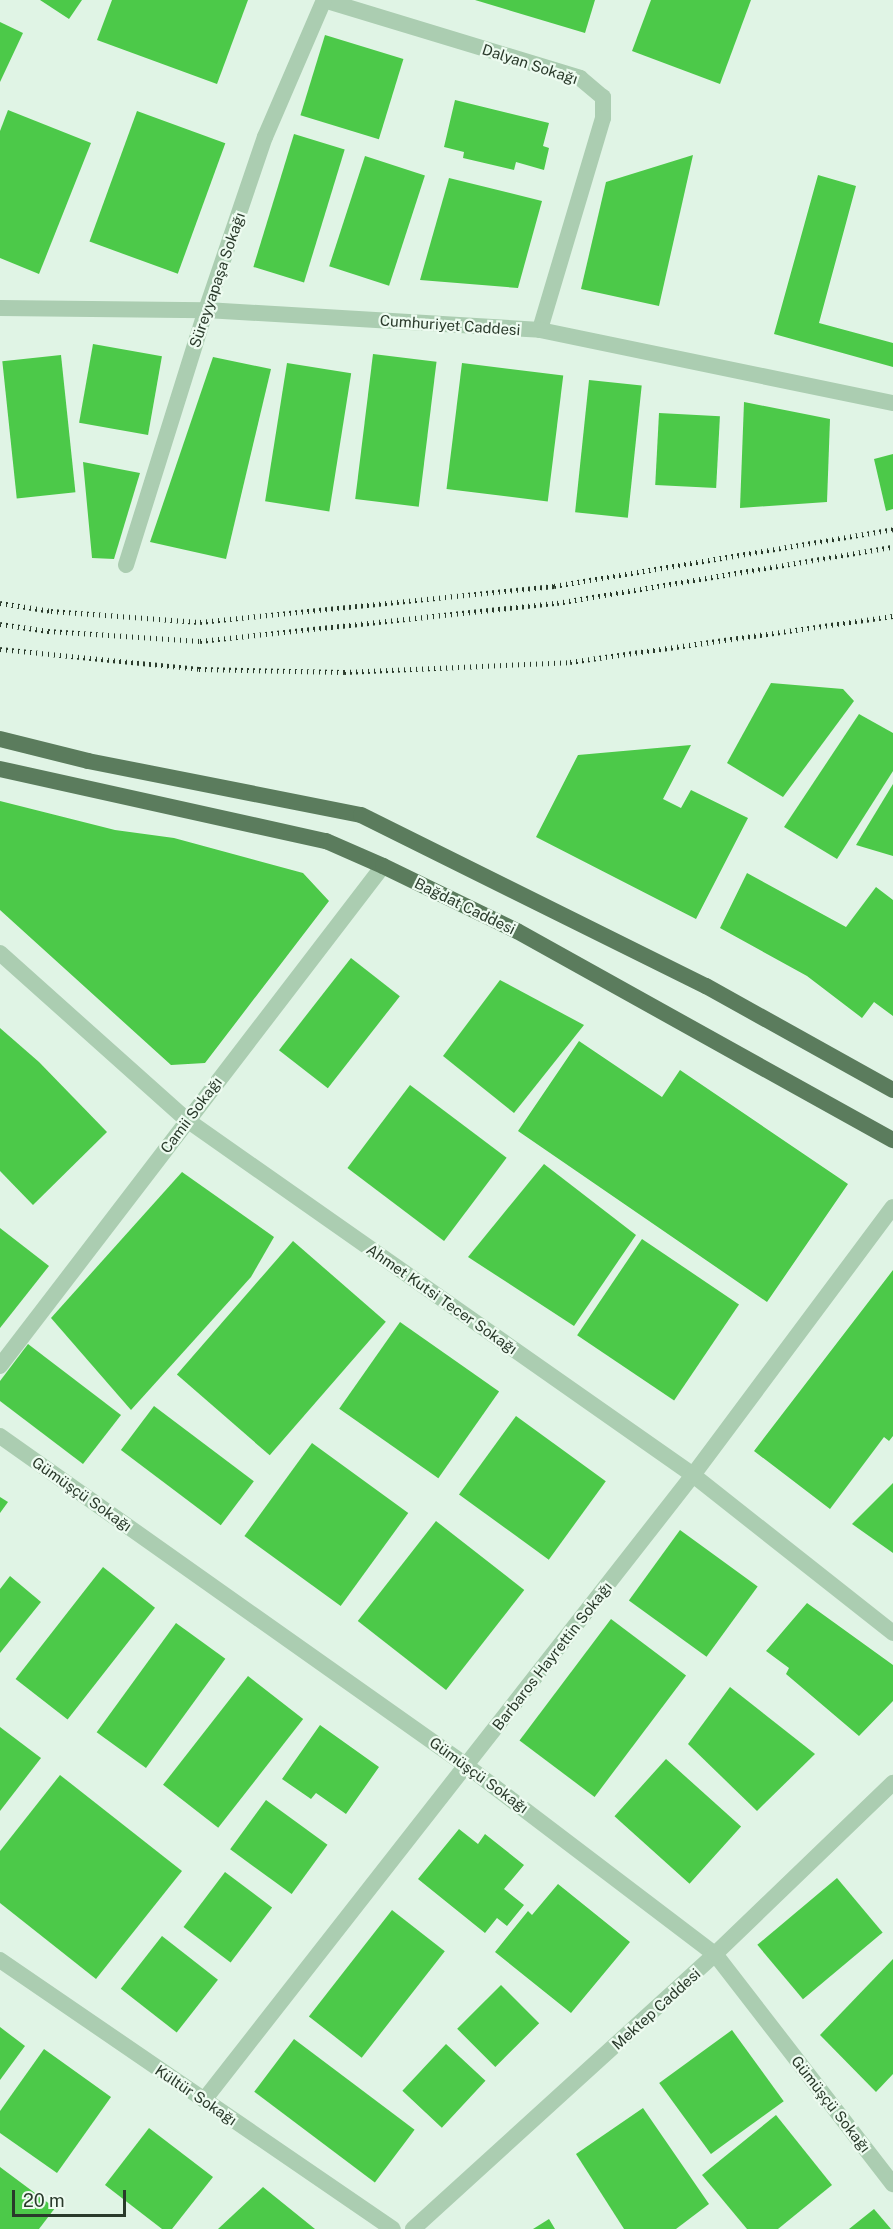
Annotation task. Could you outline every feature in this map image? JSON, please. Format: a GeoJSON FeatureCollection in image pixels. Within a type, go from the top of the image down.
{"type":"FeatureCollection","features":[{"type":"Feature","properties":{"kind":"main road"},"geometry":{"type":"LineString","coordinates":[[0,739],[88,761],[361,815],[706,986],[893,1090]]}},
{"type":"Feature","properties":{"kind":"main road","name":"Bağdat Caddesi"},"geometry":{"type":"LineString","coordinates":[[0,769],[326,841],[517,931],[893,1140]]}},
{"type":"Feature","properties":{"kind":"street","name":"Süreyyapaşa Sokağı"},"geometry":{"type":"LineString","coordinates":[[126,565],[206,310],[265,137],[324,0]]}},
{"type":"Feature","properties":{"kind":"street","name":"Dalyan Sokağı"},"geometry":{"type":"LineString","coordinates":[[324,0],[580,78],[603,97],[603,118],[540,330]]}},
{"type":"Feature","properties":{"kind":"street","name":"Cumhuriyet Caddesi"},"geometry":{"type":"LineString","coordinates":[[0,308],[206,310],[540,330],[893,403]]}},
{"type":"Feature","properties":{"kind":"street","name":"Camii Sokağı"},"geometry":{"type":"LineString","coordinates":[[0,1366],[383,866]]}},
{"type":"Feature","properties":{"kind":"street","name":"Ahmet Kutsi Tecer Sokağı"},"geometry":{"type":"LineString","coordinates":[[0,953],[187,1120],[693,1475],[893,1633]]}},
{"type":"Feature","properties":{"kind":"street","name":"Barbaros Hayrettin Sokağı"},"geometry":{"type":"LineString","coordinates":[[204,2100],[693,1475],[893,1207]]}},
{"type":"Feature","properties":{"kind":"street","name":"Gümüşçü Sokağı"},"geometry":{"type":"LineString","coordinates":[[0,1436],[467,1766],[716,1954],[893,2184]]}},
{"type":"Feature","properties":{"kind":"street","name":"Mektep Caddesi"},"geometry":{"type":"LineString","coordinates":[[413,2229],[716,1954],[893,1783]]}},
{"type":"Feature","properties":{"kind":"street","name":"Kültür Sokağı"},"geometry":{"type":"LineString","coordinates":[[0,1960],[393,2229]]}},
{"type":"Feature","properties":{"kind":"building"},"geometry":{"type":"Polygon","coordinates":[[[40,0],[82,0],[69,19],[40,0]]]}},
{"type":"Feature","properties":{"kind":"building"},"geometry":{"type":"Polygon","coordinates":[[[112,0],[248,0],[217,84],[97,40],[112,0]]]}},
{"type":"Feature","properties":{"kind":"building"},"geometry":{"type":"Polygon","coordinates":[[[475,0],[595,0],[585,33],[475,0]]]}},
{"type":"Feature","properties":{"kind":"building"},"geometry":{"type":"Polygon","coordinates":[[[651,0],[751,0],[720,84],[632,51],[651,0]]]}},
{"type":"Feature","properties":{"kind":"building"},"geometry":{"type":"Polygon","coordinates":[[[0,22],[23,33],[0,82],[0,22]]]}},
{"type":"Feature","properties":{"kind":"building"},"geometry":{"type":"Polygon","coordinates":[[[325,35],[403,59],[379,139],[300,115],[325,35]]]}},
{"type":"Feature","properties":{"kind":"building"},"geometry":{"type":"Polygon","coordinates":[[[455,100],[549,123],[543,146],[549,148],[544,170],[516,162],[514,170],[463,158],[464,152],[444,147],[455,100]]]}},
{"type":"Feature","properties":{"kind":"building"},"geometry":{"type":"Polygon","coordinates":[[[8,110],[91,143],[39,274],[0,258],[0,131],[8,110]]]}},
{"type":"Feature","properties":{"kind":"building"},"geometry":{"type":"Polygon","coordinates":[[[137,111],[225,143],[178,274],[89,242],[137,111]]]}},
{"type":"Feature","properties":{"kind":"building"},"geometry":{"type":"Polygon","coordinates":[[[294,134],[345,149],[304,282],[253,267],[294,134]]]}},
{"type":"Feature","properties":{"kind":"building"},"geometry":{"type":"Polygon","coordinates":[[[693,155],[659,306],[581,289],[606,182],[693,155]]]}},
{"type":"Feature","properties":{"kind":"building"},"geometry":{"type":"Polygon","coordinates":[[[365,156],[425,175],[389,286],[329,266],[365,156]]]}},
{"type":"Feature","properties":{"kind":"building"},"geometry":{"type":"Polygon","coordinates":[[[818,175],[856,186],[819,323],[893,343],[893,367],[774,334],[818,175]]]}},
{"type":"Feature","properties":{"kind":"building"},"geometry":{"type":"Polygon","coordinates":[[[449,178],[542,201],[518,288],[420,280],[449,178]]]}},
{"type":"Feature","properties":{"kind":"building"},"geometry":{"type":"Polygon","coordinates":[[[93,344],[162,356],[148,435],[79,423],[93,344]]]}},
{"type":"Feature","properties":{"kind":"building"},"geometry":{"type":"Polygon","coordinates":[[[373,354],[437,362],[419,507],[355,499],[373,354]]]}},
{"type":"Feature","properties":{"kind":"building"},"geometry":{"type":"Polygon","coordinates":[[[61,355],[75,492],[17,498],[2,361],[61,355]]]}},
{"type":"Feature","properties":{"kind":"building"},"geometry":{"type":"Polygon","coordinates":[[[213,357],[271,369],[226,559],[150,542],[213,357]]]}},
{"type":"Feature","properties":{"kind":"building"},"geometry":{"type":"Polygon","coordinates":[[[287,363],[351,373],[329,511],[265,501],[287,363]]]}},
{"type":"Feature","properties":{"kind":"building"},"geometry":{"type":"Polygon","coordinates":[[[462,363],[563,375],[548,501],[447,489],[462,363]]]}},
{"type":"Feature","properties":{"kind":"building"},"geometry":{"type":"Polygon","coordinates":[[[589,380],[642,386],[628,518],[575,512],[589,380]]]}},
{"type":"Feature","properties":{"kind":"building"},"geometry":{"type":"Polygon","coordinates":[[[744,402],[830,419],[827,502],[740,508],[744,402]]]}},
{"type":"Feature","properties":{"kind":"building"},"geometry":{"type":"Polygon","coordinates":[[[659,413],[720,416],[716,488],[655,485],[659,413]]]}},
{"type":"Feature","properties":{"kind":"building"},"geometry":{"type":"Polygon","coordinates":[[[893,454],[893,509],[886,511],[874,459],[893,454]]]}},
{"type":"Feature","properties":{"kind":"building"},"geometry":{"type":"Polygon","coordinates":[[[83,462],[140,473],[114,559],[92,558],[83,462]]]}},
{"type":"Feature","properties":{"kind":"building"},"geometry":{"type":"Polygon","coordinates":[[[771,683],[843,689],[854,701],[783,797],[727,763],[771,683]]]}},
{"type":"Feature","properties":{"kind":"building"},"geometry":{"type":"Polygon","coordinates":[[[859,714],[893,733],[893,771],[837,859],[784,827],[859,714]]]}},
{"type":"Feature","properties":{"kind":"building"},"geometry":{"type":"Polygon","coordinates":[[[691,745],[663,799],[681,808],[691,790],[748,818],[696,919],[536,837],[578,755],[691,745]]]}},
{"type":"Feature","properties":{"kind":"building"},"geometry":{"type":"Polygon","coordinates":[[[893,784],[893,856],[856,845],[893,784]]]}},
{"type":"Feature","properties":{"kind":"building"},"geometry":{"type":"Polygon","coordinates":[[[0,801],[115,830],[174,838],[303,873],[329,901],[205,1063],[171,1065],[0,910],[0,801]]]}},
{"type":"Feature","properties":{"kind":"building"},"geometry":{"type":"Polygon","coordinates":[[[747,873],[846,927],[876,887],[893,900],[893,1016],[874,1002],[862,1018],[807,976],[720,928],[747,873]]]}},
{"type":"Feature","properties":{"kind":"building"},"geometry":{"type":"Polygon","coordinates":[[[351,958],[400,996],[328,1088],[279,1050],[351,958]]]}},
{"type":"Feature","properties":{"kind":"building"},"geometry":{"type":"Polygon","coordinates":[[[500,980],[584,1025],[514,1113],[443,1056],[500,980]]]}},
{"type":"Feature","properties":{"kind":"building"},"geometry":{"type":"Polygon","coordinates":[[[0,1028],[39,1062],[107,1132],[33,1205],[0,1171],[0,1028]]]}},
{"type":"Feature","properties":{"kind":"building"},"geometry":{"type":"Polygon","coordinates":[[[579,1041],[662,1097],[680,1070],[848,1184],[767,1302],[518,1131],[579,1041]]]}},
{"type":"Feature","properties":{"kind":"building"},"geometry":{"type":"Polygon","coordinates":[[[410,1085],[507,1158],[444,1241],[347,1168],[410,1085]]]}},
{"type":"Feature","properties":{"kind":"building"},"geometry":{"type":"Polygon","coordinates":[[[544,1164],[636,1235],[574,1326],[468,1257],[544,1164]]]}},
{"type":"Feature","properties":{"kind":"building"},"geometry":{"type":"Polygon","coordinates":[[[182,1172],[274,1237],[251,1277],[131,1410],[51,1318],[182,1172]]]}},
{"type":"Feature","properties":{"kind":"building"},"geometry":{"type":"Polygon","coordinates":[[[0,1228],[49,1266],[0,1328],[0,1228]]]}},
{"type":"Feature","properties":{"kind":"building"},"geometry":{"type":"Polygon","coordinates":[[[642,1239],[739,1304],[674,1401],[577,1335],[642,1239]]]}},
{"type":"Feature","properties":{"kind":"building"},"geometry":{"type":"Polygon","coordinates":[[[293,1241],[386,1322],[270,1455],[177,1375],[293,1241]]]}},
{"type":"Feature","properties":{"kind":"building"},"geometry":{"type":"Polygon","coordinates":[[[893,1270],[893,1436],[889,1441],[884,1437],[830,1509],[754,1451],[893,1270]]]}},
{"type":"Feature","properties":{"kind":"building"},"geometry":{"type":"Polygon","coordinates":[[[400,1322],[499,1391],[438,1478],[339,1409],[400,1322]]]}},
{"type":"Feature","properties":{"kind":"building"},"geometry":{"type":"Polygon","coordinates":[[[28,1344],[121,1415],[83,1464],[0,1401],[0,1381],[28,1344]]]}},
{"type":"Feature","properties":{"kind":"building"},"geometry":{"type":"Polygon","coordinates":[[[154,1406],[254,1481],[221,1525],[121,1450],[154,1406]]]}},
{"type":"Feature","properties":{"kind":"building"},"geometry":{"type":"Polygon","coordinates":[[[516,1416],[606,1481],[549,1560],[459,1494],[516,1416]]]}},
{"type":"Feature","properties":{"kind":"building"},"geometry":{"type":"Polygon","coordinates":[[[312,1443],[408,1513],[341,1606],[244,1536],[312,1443]]]}},
{"type":"Feature","properties":{"kind":"building"},"geometry":{"type":"Polygon","coordinates":[[[893,1483],[893,1553],[852,1524],[893,1483]]]}},
{"type":"Feature","properties":{"kind":"building"},"geometry":{"type":"Polygon","coordinates":[[[0,1497],[8,1502],[0,1513],[0,1497]]]}},
{"type":"Feature","properties":{"kind":"building"},"geometry":{"type":"Polygon","coordinates":[[[436,1521],[524,1590],[446,1690],[358,1621],[436,1521]]]}},
{"type":"Feature","properties":{"kind":"building"},"geometry":{"type":"Polygon","coordinates":[[[680,1530],[758,1586],[707,1657],[629,1600],[680,1530]]]}},
{"type":"Feature","properties":{"kind":"building"},"geometry":{"type":"Polygon","coordinates":[[[103,1567],[155,1608],[68,1720],[16,1679],[103,1567]]]}},
{"type":"Feature","properties":{"kind":"building"},"geometry":{"type":"Polygon","coordinates":[[[10,1576],[41,1602],[0,1653],[0,1589],[10,1576]]]}},
{"type":"Feature","properties":{"kind":"building"},"geometry":{"type":"Polygon","coordinates":[[[807,1603],[893,1665],[893,1701],[859,1736],[786,1674],[789,1668],[766,1651],[807,1603]]]}},
{"type":"Feature","properties":{"kind":"building"},"geometry":{"type":"Polygon","coordinates":[[[611,1619],[686,1676],[595,1797],[520,1740],[611,1619]]]}},
{"type":"Feature","properties":{"kind":"building"},"geometry":{"type":"Polygon","coordinates":[[[176,1623],[225,1659],[146,1768],[97,1732],[176,1623]]]}},
{"type":"Feature","properties":{"kind":"building"},"geometry":{"type":"Polygon","coordinates":[[[248,1676],[303,1719],[218,1828],[163,1785],[248,1676]]]}},
{"type":"Feature","properties":{"kind":"building"},"geometry":{"type":"Polygon","coordinates":[[[730,1687],[815,1754],[757,1811],[688,1744],[730,1687]]]}},
{"type":"Feature","properties":{"kind":"building"},"geometry":{"type":"Polygon","coordinates":[[[320,1725],[379,1767],[346,1814],[316,1793],[311,1799],[282,1779],[320,1725]]]}},
{"type":"Feature","properties":{"kind":"building"},"geometry":{"type":"Polygon","coordinates":[[[0,1727],[41,1758],[0,1811],[0,1727]]]}},
{"type":"Feature","properties":{"kind":"building"},"geometry":{"type":"Polygon","coordinates":[[[666,1759],[741,1827],[690,1884],[614,1816],[666,1759]]]}},
{"type":"Feature","properties":{"kind":"building"},"geometry":{"type":"Polygon","coordinates":[[[60,1775],[182,1871],[96,1979],[0,1903],[0,1851],[60,1775]]]}},
{"type":"Feature","properties":{"kind":"building"},"geometry":{"type":"Polygon","coordinates":[[[266,1800],[327,1845],[292,1894],[230,1849],[266,1800]]]}},
{"type":"Feature","properties":{"kind":"building"},"geometry":{"type":"Polygon","coordinates":[[[459,1829],[478,1844],[485,1834],[524,1865],[504,1889],[524,1905],[507,1926],[497,1918],[485,1933],[418,1879],[459,1829]]]}},
{"type":"Feature","properties":{"kind":"building"},"geometry":{"type":"Polygon","coordinates":[[[225,1872],[272,1908],[231,1963],[183,1927],[225,1872]]]}},
{"type":"Feature","properties":{"kind":"building"},"geometry":{"type":"Polygon","coordinates":[[[837,1878],[883,1932],[803,1999],[757,1945],[837,1878]]]}},
{"type":"Feature","properties":{"kind":"building"},"geometry":{"type":"Polygon","coordinates":[[[558,1884],[630,1942],[571,2013],[495,1952],[528,1911],[532,1915],[558,1884]]]}},
{"type":"Feature","properties":{"kind":"building"},"geometry":{"type":"Polygon","coordinates":[[[392,1910],[445,1951],[362,2058],[309,2016],[392,1910]]]}},
{"type":"Feature","properties":{"kind":"building"},"geometry":{"type":"Polygon","coordinates":[[[162,1936],[218,1980],[177,2033],[121,1989],[162,1936]]]}},
{"type":"Feature","properties":{"kind":"building"},"geometry":{"type":"Polygon","coordinates":[[[893,1959],[893,2074],[876,2092],[820,2035],[893,1959]]]}},
{"type":"Feature","properties":{"kind":"building"},"geometry":{"type":"Polygon","coordinates":[[[501,1985],[539,2023],[495,2067],[457,2029],[501,1985]]]}},
{"type":"Feature","properties":{"kind":"building"},"geometry":{"type":"Polygon","coordinates":[[[0,2027],[25,2046],[0,2080],[0,2027]]]}},
{"type":"Feature","properties":{"kind":"building"},"geometry":{"type":"Polygon","coordinates":[[[732,2030],[784,2101],[711,2154],[659,2083],[732,2030]]]}},
{"type":"Feature","properties":{"kind":"building"},"geometry":{"type":"Polygon","coordinates":[[[294,2039],[415,2130],[375,2183],[254,2092],[294,2039]]]}},
{"type":"Feature","properties":{"kind":"building"},"geometry":{"type":"Polygon","coordinates":[[[446,2044],[485,2081],[442,2128],[402,2091],[446,2044]]]}},
{"type":"Feature","properties":{"kind":"building"},"geometry":{"type":"Polygon","coordinates":[[[44,2049],[111,2097],[57,2173],[0,2133],[0,2111],[44,2049]]]}},
{"type":"Feature","properties":{"kind":"building"},"geometry":{"type":"Polygon","coordinates":[[[643,2108],[709,2204],[676,2229],[624,2229],[576,2154],[643,2108]]]}},
{"type":"Feature","properties":{"kind":"building"},"geometry":{"type":"Polygon","coordinates":[[[776,2115],[832,2185],[778,2229],[747,2229],[702,2175],[776,2115]]]}},
{"type":"Feature","properties":{"kind":"building"},"geometry":{"type":"Polygon","coordinates":[[[149,2128],[213,2177],[172,2229],[162,2229],[105,2185],[149,2128]]]}},
{"type":"Feature","properties":{"kind":"building"},"geometry":{"type":"Polygon","coordinates":[[[0,2167],[55,2208],[39,2229],[0,2229],[0,2167]]]}},
{"type":"Feature","properties":{"kind":"building"},"geometry":{"type":"Polygon","coordinates":[[[263,2187],[315,2229],[218,2229],[263,2187]]]}},
{"type":"Feature","properties":{"kind":"building"},"geometry":{"type":"Polygon","coordinates":[[[874,2209],[891,2229],[849,2229],[874,2209]]]}},
{"type":"Feature","properties":{"kind":"building"},"geometry":{"type":"Polygon","coordinates":[[[549,2219],[555,2229],[533,2229],[549,2219]]]}},
{"type":"Feature","properties":{"kind":"railway"},"geometry":{"type":"LineString","coordinates":[[0,603],[51,611],[200,622],[554,586],[893,529]]}},
{"type":"Feature","properties":{"kind":"railway"},"geometry":{"type":"LineString","coordinates":[[0,624],[48,631],[200,641],[557,603],[893,547]]}},
{"type":"Feature","properties":{"kind":"railway"},"geometry":{"type":"LineString","coordinates":[[0,649],[199,669],[344,672],[570,662],[893,616]]}}]}
